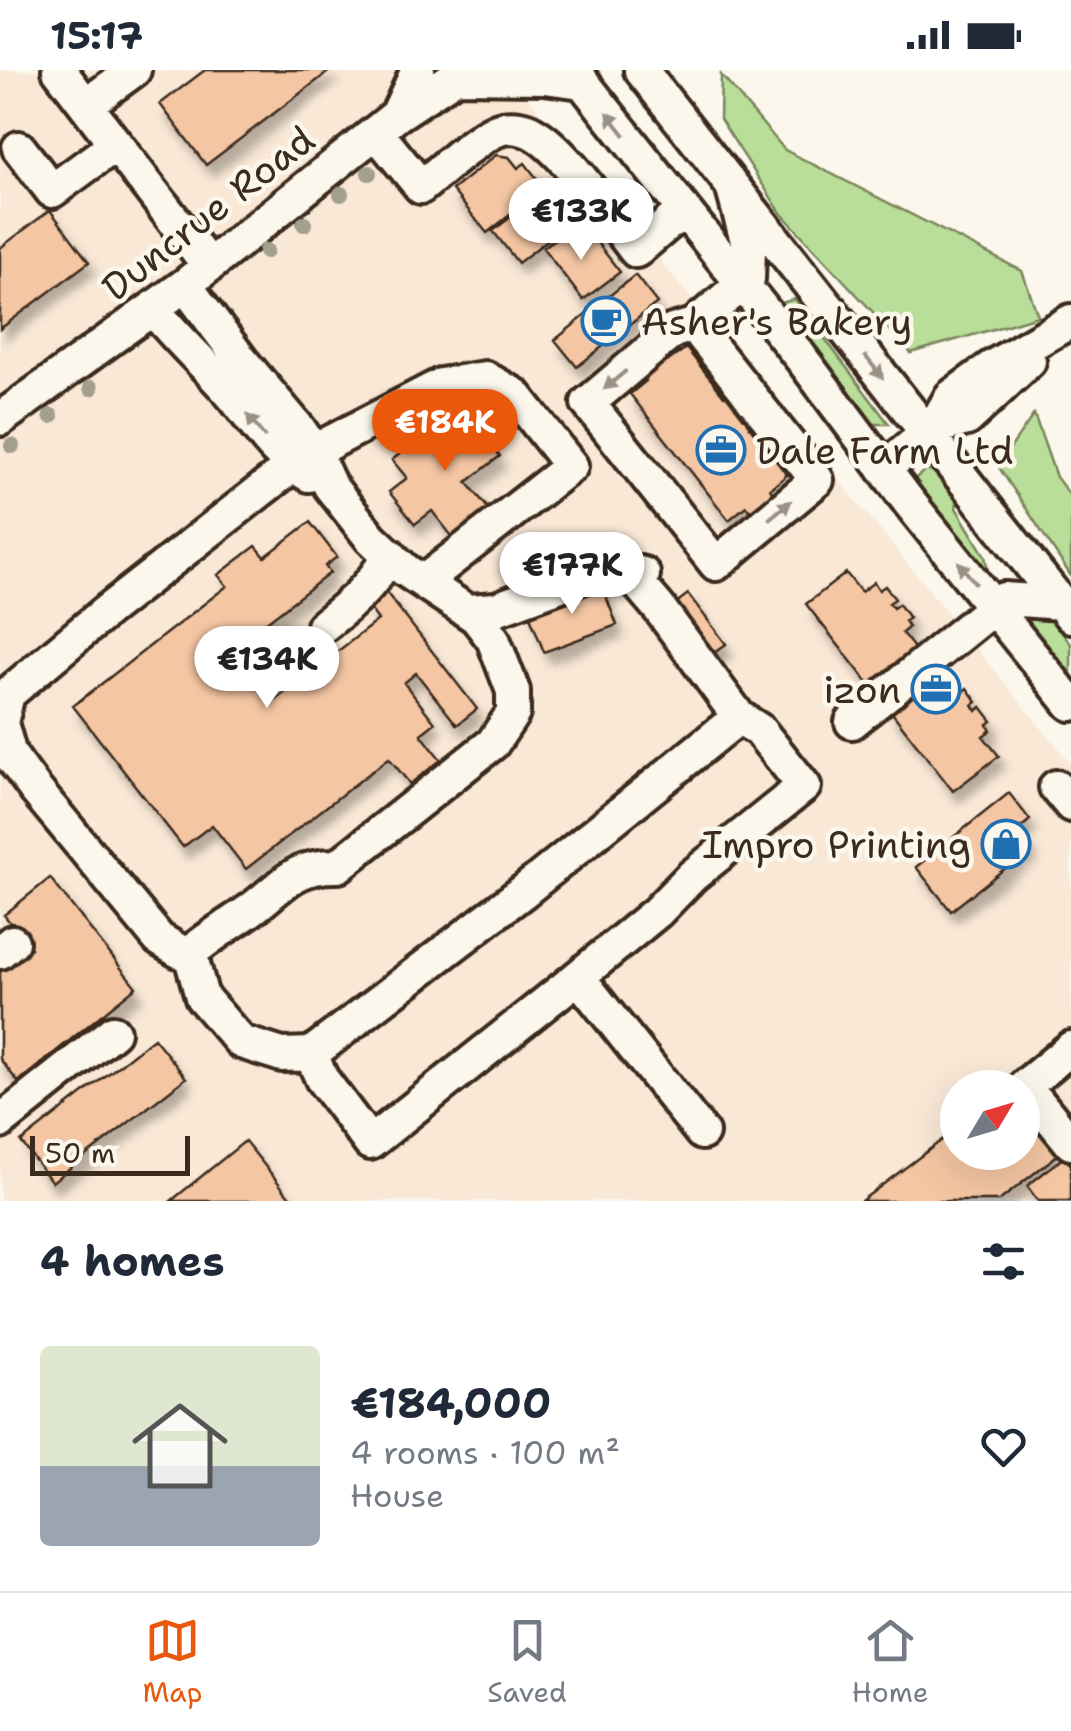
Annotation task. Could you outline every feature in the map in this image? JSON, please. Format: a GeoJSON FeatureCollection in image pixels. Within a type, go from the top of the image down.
{"type":"FeatureCollection","features":[{"type":"Feature","properties":{"kind":"street"},"geometry":{"type":"LineString","coordinates":[[60,70],[116,144],[197,275],[229,370],[274,449],[303,458],[371,538],[405,570],[423,582],[469,612],[476,617],[493,639],[513,691],[514,713],[493,743],[338,866],[316,866],[290,876],[249,911],[190,952],[159,939],[34,790],[10,754],[1,723],[8,694],[108,610],[303,458],[441,385],[485,378],[516,395],[571,466],[423,582]]}},
{"type":"Feature","properties":{"kind":"street"},"geometry":{"type":"LineString","coordinates":[[86,106],[134,70]]}},
{"type":"Feature","properties":{"kind":"street"},"geometry":{"type":"LineString","coordinates":[[418,70],[386,124],[420,187],[484,137],[502,128],[523,128],[558,153],[636,251],[684,210]]}},
{"type":"Feature","properties":{"kind":"street"},"geometry":{"type":"LineString","coordinates":[[640,70],[810,287],[930,431],[1066,610]]}},
{"type":"Feature","properties":{"kind":"street"},"geometry":{"type":"LineString","coordinates":[[461,73],[578,76],[746,281],[884,469],[1000,603],[1071,704]]}},
{"type":"Feature","properties":{"kind":"street","name":"Duncrue Road"},"geometry":{"type":"LineString","coordinates":[[0,420],[153,309],[386,124],[461,73]]}},
{"type":"Feature","properties":{"kind":"street"},"geometry":{"type":"LineString","coordinates":[[19,148],[52,191],[116,144]]}},
{"type":"Feature","properties":{"kind":"street"},"geometry":{"type":"LineString","coordinates":[[694,324],[816,480],[716,564],[588,403],[673,331],[694,324],[746,281],[748,248],[732,186]]}},
{"type":"Feature","properties":{"kind":"street"},"geometry":{"type":"LineString","coordinates":[[746,281],[781,290],[810,287]]}},
{"type":"Feature","properties":{"kind":"street"},"geometry":{"type":"LineString","coordinates":[[153,309],[229,370]]}},
{"type":"Feature","properties":{"kind":"street"},"geometry":{"type":"LineString","coordinates":[[884,469],[930,431],[967,419],[1067,324]]}},
{"type":"Feature","properties":{"kind":"street"},"geometry":{"type":"LineString","coordinates":[[999,525],[1000,603]]}},
{"type":"Feature","properties":{"kind":"street"},"geometry":{"type":"LineString","coordinates":[[323,626],[360,597],[390,555]]}},
{"type":"Feature","properties":{"kind":"street"},"geometry":{"type":"LineString","coordinates":[[469,612],[496,609],[611,566],[643,574],[677,596],[719,654],[735,684],[739,717]]}},
{"type":"Feature","properties":{"kind":"street"},"geometry":{"type":"LineString","coordinates":[[852,722],[1000,603],[1066,610]]}},
{"type":"Feature","properties":{"kind":"street"},"geometry":{"type":"LineString","coordinates":[[190,952],[202,997],[241,1042],[282,1055],[311,1054],[524,891],[739,717]]}},
{"type":"Feature","properties":{"kind":"street"},"geometry":{"type":"LineString","coordinates":[[311,1054],[322,1079],[370,1143],[578,977],[656,912],[692,876],[804,786],[759,730],[739,717]]}},
{"type":"Feature","properties":{"kind":"street"},"geometry":{"type":"LineString","coordinates":[[578,977],[702,1134]]}},
{"type":"Feature","properties":{"kind":"street"},"geometry":{"type":"LineString","coordinates":[[6,1105],[112,1032]]}},
{"type":"Feature","properties":{"kind":"street"},"geometry":{"type":"LineString","coordinates":[[1071,1048],[1025,1086],[1071,1143]]}},
{"type":"Feature","properties":{"kind":"shaded area"},"geometry":{"type":"Polygon","coordinates":[[[0,70],[506,70],[1071,764],[1071,1201],[0,1201],[0,70]]]}},
{"type":"Feature","properties":{"kind":"green space"},"geometry":{"type":"Polygon","coordinates":[[[721,75],[785,150],[1022,271],[1038,316],[911,353],[781,213],[720,119],[721,75]]]}},
{"type":"Feature","properties":{"kind":"green space"},"geometry":{"type":"Polygon","coordinates":[[[795,299],[889,424],[868,424],[775,305],[795,299]]]}},
{"type":"Feature","properties":{"kind":"green space"},"geometry":{"type":"Polygon","coordinates":[[[1034,414],[1056,477],[1071,497],[1071,576],[998,466],[1034,414]]]}},
{"type":"Feature","properties":{"kind":"green space"},"geometry":{"type":"Polygon","coordinates":[[[927,469],[939,475],[957,500],[956,508],[985,556],[990,580],[913,480],[927,469]]]}},
{"type":"Feature","properties":{"kind":"green space"},"geometry":{"type":"Polygon","coordinates":[[[1015,610],[1044,611],[1071,644],[1071,680],[1015,610]]]}},
{"type":"Feature","properties":{"kind":"building"},"geometry":{"type":"Polygon","coordinates":[[[205,70],[331,70],[206,165],[160,104],[205,70]]]}},
{"type":"Feature","properties":{"kind":"building"},"geometry":{"type":"Polygon","coordinates":[[[496,155],[509,157],[518,168],[525,163],[544,188],[487,233],[452,190],[496,155]]]}},
{"type":"Feature","properties":{"kind":"building"},"geometry":{"type":"Polygon","coordinates":[[[542,192],[568,224],[518,263],[493,231],[542,192]]]}},
{"type":"Feature","properties":{"kind":"building"},"geometry":{"type":"Polygon","coordinates":[[[50,210],[89,262],[0,329],[0,248],[50,210]]]}},
{"type":"Feature","properties":{"kind":"building"},"geometry":{"type":"Polygon","coordinates":[[[570,227],[582,244],[592,236],[620,272],[583,300],[543,248],[570,227]]]}},
{"type":"Feature","properties":{"kind":"building","name":"Asher's Bakery"},"geometry":{"type":"Polygon","coordinates":[[[635,275],[657,303],[577,367],[555,340],[635,275]]]}},
{"type":"Feature","properties":{"kind":"building","name":"Dale Farm Ltd"},"geometry":{"type":"Polygon","coordinates":[[[686,348],[724,396],[735,387],[759,418],[749,426],[787,475],[770,489],[776,497],[753,515],[746,506],[729,520],[630,394],[646,381],[638,370],[660,353],[667,362],[686,348]]]}},
{"type":"Feature","properties":{"kind":"building"},"geometry":{"type":"Polygon","coordinates":[[[460,406],[500,456],[467,482],[491,512],[455,540],[432,511],[415,524],[389,492],[407,478],[392,460],[460,406]]]}},
{"type":"Feature","properties":{"kind":"building"},"geometry":{"type":"Polygon","coordinates":[[[310,522],[337,557],[325,566],[330,573],[229,651],[270,704],[378,620],[368,606],[386,592],[477,709],[457,725],[416,673],[404,683],[435,723],[421,734],[441,760],[410,784],[389,758],[246,869],[212,825],[183,847],[73,706],[227,586],[218,575],[256,546],[265,557],[310,522]]]}},
{"type":"Feature","properties":{"kind":"building"},"geometry":{"type":"Polygon","coordinates":[[[846,573],[861,592],[874,582],[879,590],[885,586],[895,599],[889,603],[893,608],[899,604],[909,618],[905,621],[909,627],[902,633],[918,653],[872,688],[806,604],[846,573]]]}},
{"type":"Feature","properties":{"kind":"building"},"geometry":{"type":"Polygon","coordinates":[[[600,581],[617,625],[544,652],[527,609],[600,581]]]}},
{"type":"Feature","properties":{"kind":"building"},"geometry":{"type":"Polygon","coordinates":[[[688,594],[726,644],[693,669],[655,619],[688,594]]]}},
{"type":"Feature","properties":{"kind":"building"},"geometry":{"type":"Polygon","coordinates":[[[933,673],[949,692],[955,687],[960,694],[967,688],[977,702],[973,705],[977,711],[981,707],[992,721],[987,725],[991,730],[983,736],[999,756],[953,791],[889,709],[933,673]]]}},
{"type":"Feature","properties":{"kind":"building"},"geometry":{"type":"Polygon","coordinates":[[[1009,793],[1030,820],[1018,830],[1032,847],[951,911],[916,867],[1009,793]]]}},
{"type":"Feature","properties":{"kind":"building"},"geometry":{"type":"Polygon","coordinates":[[[50,878],[136,987],[18,1082],[0,1059],[0,972],[31,948],[4,915],[50,878]]]}},
{"type":"Feature","properties":{"kind":"building"},"geometry":{"type":"Polygon","coordinates":[[[154,1038],[186,1078],[52,1182],[21,1142],[154,1038]]]}},
{"type":"Feature","properties":{"kind":"building"},"geometry":{"type":"Polygon","coordinates":[[[1040,1128],[1060,1153],[1040,1169],[1040,1128]]]}},
{"type":"Feature","properties":{"kind":"building"},"geometry":{"type":"Polygon","coordinates":[[[245,1141],[293,1201],[171,1201],[245,1141]]]}},
{"type":"Feature","properties":{"kind":"building"},"geometry":{"type":"Polygon","coordinates":[[[940,1142],[940,1170],[1038,1170],[999,1201],[861,1201],[940,1142]]]}},
{"type":"Feature","properties":{"kind":"building"},"geometry":{"type":"Polygon","coordinates":[[[1064,1157],[1071,1165],[1071,1201],[1038,1201],[1027,1186],[1064,1157]]]}},
{"type":"Feature","properties":{"kind":"place","name":"Asher's Bakery"},"geometry":{"type":"Point","coordinates":[606,321]}},
{"type":"Feature","properties":{"kind":"place","name":"Dale Farm Ltd"},"geometry":{"type":"Point","coordinates":[721,450]}},
{"type":"Feature","properties":{"kind":"place","name":"izon"},"geometry":{"type":"Point","coordinates":[936,689]}},
{"type":"Feature","properties":{"kind":"place","name":"Impro Printing"},"geometry":{"type":"Point","coordinates":[1006,844]}}]}
